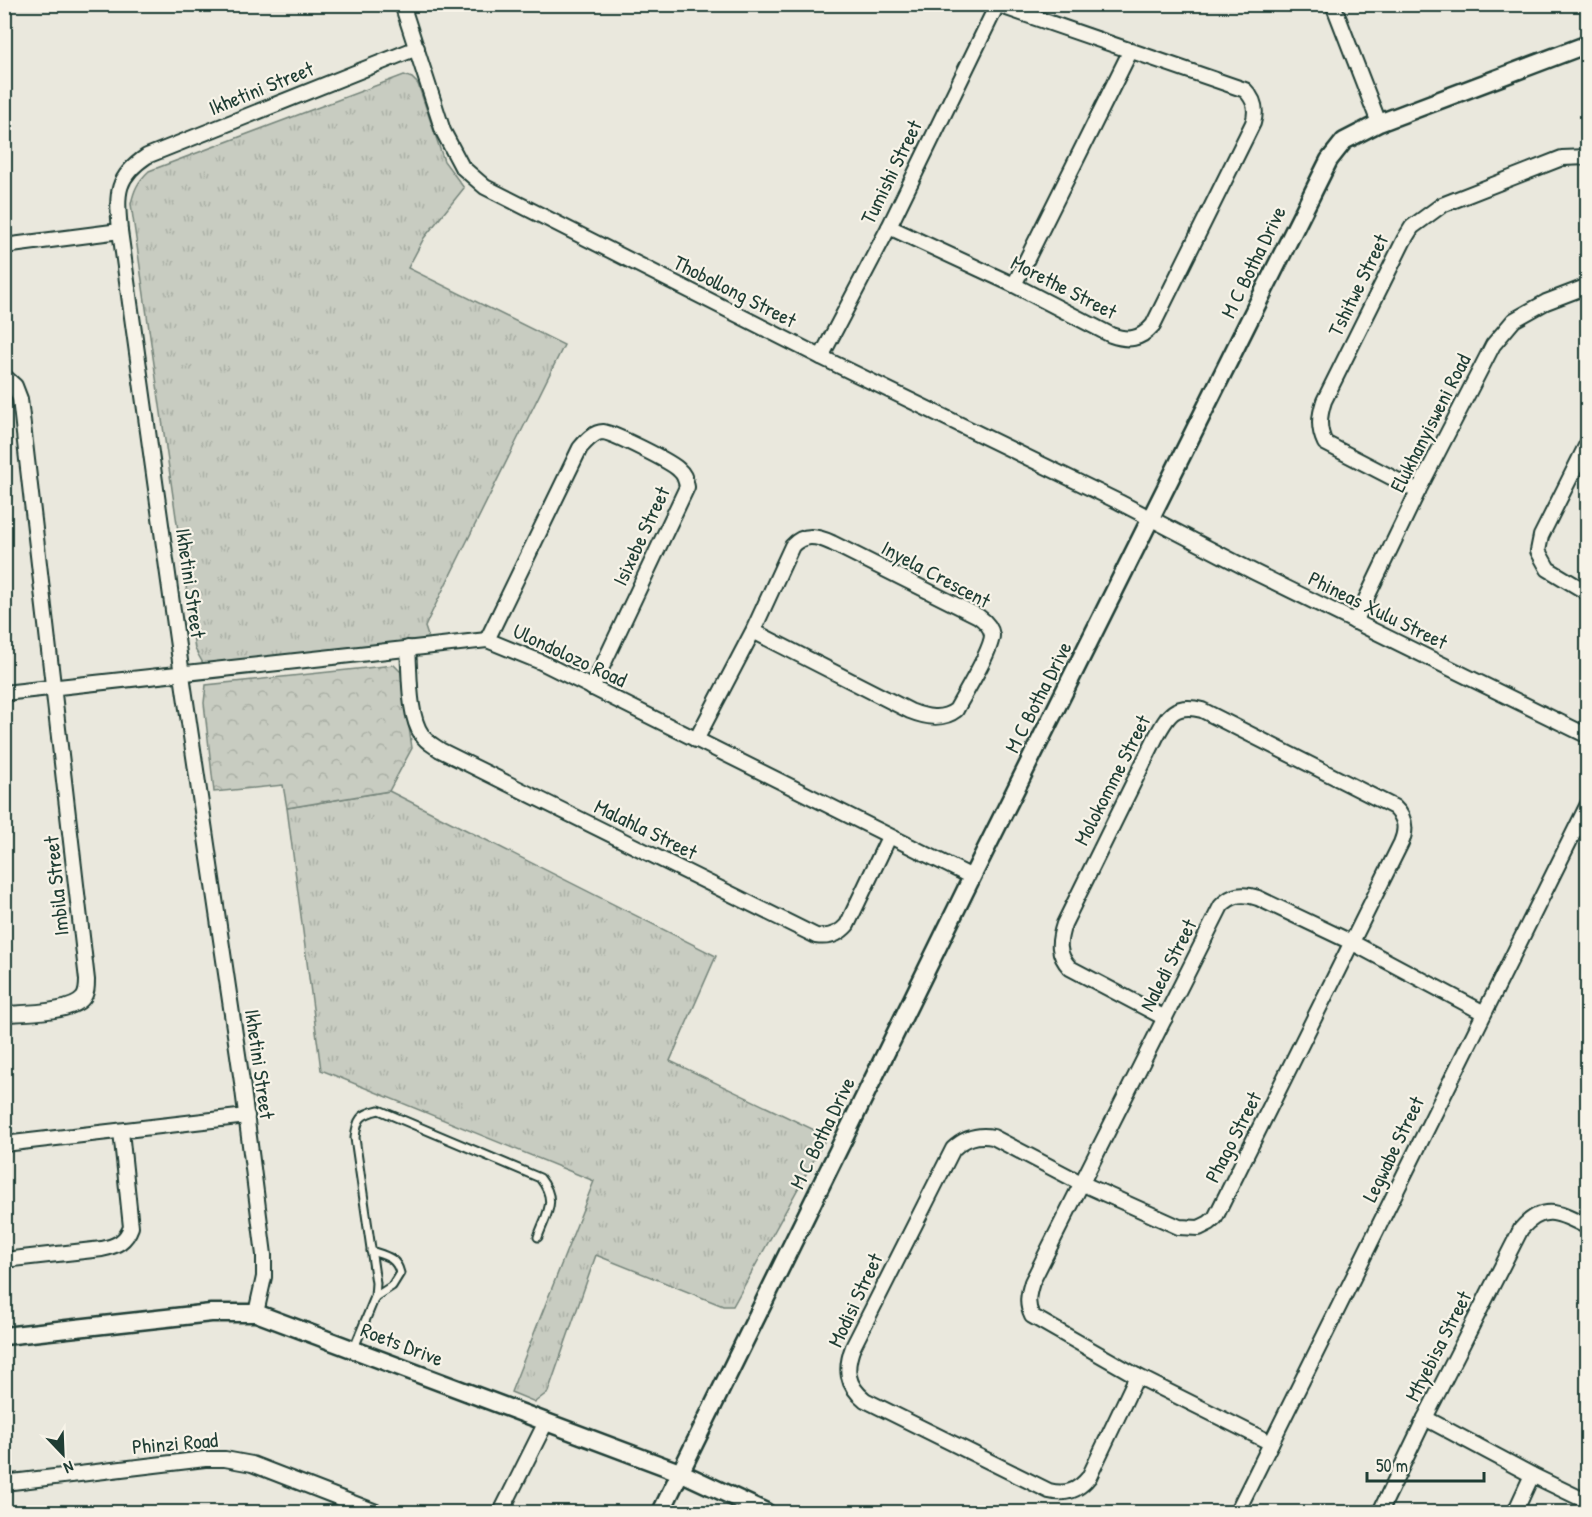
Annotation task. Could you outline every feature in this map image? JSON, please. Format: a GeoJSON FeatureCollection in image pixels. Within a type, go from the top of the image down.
{"type":"FeatureCollection","features":[{"type":"Feature","properties":{"kind":"street","name":"Thobollong Street"},"geometry":{"type":"LineString","coordinates":[[402,4],[436,112],[452,152],[462,167],[485,187],[821,357],[1152,519]]}},
{"type":"Feature","properties":{"kind":"street"},"geometry":{"type":"LineString","coordinates":[[1333,4],[1379,123]]}},
{"type":"Feature","properties":{"kind":"street"},"geometry":{"type":"LineString","coordinates":[[996,5],[1131,50],[1014,285]]}},
{"type":"Feature","properties":{"kind":"street","name":"Tumishi Street"},"geometry":{"type":"LineString","coordinates":[[821,357],[889,226],[996,5]]}},
{"type":"Feature","properties":{"kind":"street","name":"M C Botha Drive"},"geometry":{"type":"LineString","coordinates":[[661,1512],[972,877],[1152,519],[1323,170],[1344,141],[1379,123],[1587,44]]}},
{"type":"Feature","properties":{"kind":"street","name":"Ikhetini Street"},"geometry":{"type":"LineString","coordinates":[[256,1313],[264,1277],[264,1256],[247,1116],[120,231],[119,189],[125,174],[147,156],[417,48]]}},
{"type":"Feature","properties":{"kind":"street","name":"Morethe Street"},"geometry":{"type":"LineString","coordinates":[[889,226],[1014,285],[1111,335],[1131,339],[1146,333],[1153,325],[1253,123],[1255,108],[1251,96],[1245,90],[1131,50]]}},
{"type":"Feature","properties":{"kind":"street","name":"Tshitwe Street"},"geometry":{"type":"LineString","coordinates":[[1418,491],[1332,448],[1325,443],[1319,422],[1324,401],[1404,240],[1420,219],[1442,205],[1562,158],[1587,157]]}},
{"type":"Feature","properties":{"kind":"street"},"geometry":{"type":"LineString","coordinates":[[4,246],[120,231]]}},
{"type":"Feature","properties":{"kind":"street","name":"Elukhanyisweni Road"},"geometry":{"type":"LineString","coordinates":[[1355,622],[1418,491],[1493,345],[1514,320],[1537,307],[1587,286]]}},
{"type":"Feature","properties":{"kind":"street"},"geometry":{"type":"LineString","coordinates":[[4,376],[15,386],[20,399],[55,688]]}},
{"type":"Feature","properties":{"kind":"street","name":"Isixebe Street"},"geometry":{"type":"LineString","coordinates":[[487,640],[580,448],[585,441],[599,433],[613,435],[674,465],[683,475],[687,487],[592,688]]}},
{"type":"Feature","properties":{"kind":"street"},"geometry":{"type":"LineString","coordinates":[[1587,442],[1541,536],[1538,551],[1548,569],[1587,593]]}},
{"type":"Feature","properties":{"kind":"street","name":"Phineas Xulu Street"},"geometry":{"type":"LineString","coordinates":[[1152,519],[1587,736]]}},
{"type":"Feature","properties":{"kind":"street","name":"Inyela Crescent"},"geometry":{"type":"LineString","coordinates":[[696,740],[753,631],[792,546],[802,538],[814,536],[832,543],[978,616],[988,625],[992,635],[987,651],[956,710],[950,715],[932,717],[910,711],[753,631]]}},
{"type":"Feature","properties":{"kind":"street","name":"Ulondolozo Road"},"geometry":{"type":"LineString","coordinates":[[4,693],[487,640],[541,662],[972,877]]}},
{"type":"Feature","properties":{"kind":"street","name":"Malahla Street"},"geometry":{"type":"LineString","coordinates":[[408,648],[414,712],[420,733],[426,741],[816,936],[834,934],[847,926],[889,837]]}},
{"type":"Feature","properties":{"kind":"street","name":"Imbila Street"},"geometry":{"type":"LineString","coordinates":[[4,1014],[67,1007],[78,1003],[87,990],[55,688]]}},
{"type":"Feature","properties":{"kind":"street","name":"Molokomme Street"},"geometry":{"type":"LineString","coordinates":[[1164,1018],[1070,968],[1059,952],[1059,944],[1064,924],[1156,737],[1170,714],[1179,709],[1185,707],[1202,710],[1394,807],[1401,813],[1404,821],[1404,837],[1353,943]]}},
{"type":"Feature","properties":{"kind":"street","name":"Legwabe Street"},"geometry":{"type":"LineString","coordinates":[[1237,1512],[1587,804]]}},
{"type":"Feature","properties":{"kind":"street","name":"Naledi Street"},"geometry":{"type":"LineString","coordinates":[[1137,1376],[1040,1322],[1032,1316],[1028,1309],[1028,1300],[1032,1282],[1221,906],[1230,897],[1242,894],[1258,898],[1353,943],[1484,1013]]}},
{"type":"Feature","properties":{"kind":"street","name":"Phago Street"},"geometry":{"type":"LineString","coordinates":[[1081,1183],[1179,1227],[1199,1228],[1215,1218],[1353,943]]}},
{"type":"Feature","properties":{"kind":"street"},"geometry":{"type":"LineString","coordinates":[[4,1144],[247,1116]]}},
{"type":"Feature","properties":{"kind":"street"},"geometry":{"type":"LineString","coordinates":[[4,1260],[102,1249],[124,1241],[131,1227],[121,1131]]}},
{"type":"Feature","properties":{"kind":"street","name":"Modisi Street"},"geometry":{"type":"LineString","coordinates":[[1081,1183],[993,1137],[974,1136],[953,1149],[853,1347],[848,1364],[849,1381],[854,1390],[865,1400],[1057,1493],[1074,1491],[1082,1486],[1089,1477],[1137,1376]]}},
{"type":"Feature","properties":{"kind":"street","name":"Mtyebisa Street"},"geometry":{"type":"LineString","coordinates":[[1380,1512],[1521,1229],[1532,1218],[1548,1212],[1567,1217],[1587,1227]]}},
{"type":"Feature","properties":{"kind":"street","name":"Roets Drive"},"geometry":{"type":"LineString","coordinates":[[4,1336],[211,1313],[256,1313],[682,1473],[766,1512]]}},
{"type":"Feature","properties":{"kind":"street"},"geometry":{"type":"LineString","coordinates":[[1137,1376],[1271,1443]]}},
{"type":"Feature","properties":{"kind":"street"},"geometry":{"type":"LineString","coordinates":[[1425,1418],[1587,1502]]}},
{"type":"Feature","properties":{"kind":"street"},"geometry":{"type":"LineString","coordinates":[[501,1512],[546,1422]]}},
{"type":"Feature","properties":{"kind":"street","name":"Phinzi Road"},"geometry":{"type":"LineString","coordinates":[[4,1483],[205,1459],[225,1459],[252,1464],[376,1512]]}},
{"type":"Feature","properties":{"kind":"street"},"geometry":{"type":"LineString","coordinates":[[1515,1512],[1532,1475]]}},
{"type":"Feature","properties":{"kind":"lane"},"geometry":{"type":"LineString","coordinates":[[353,1350],[375,1297],[376,1283],[355,1138],[356,1123],[367,1112],[379,1110],[540,1178],[548,1187],[551,1199],[538,1237]]}},
{"type":"Feature","properties":{"kind":"lane"},"geometry":{"type":"LineString","coordinates":[[371,1251],[393,1258],[400,1273],[392,1286],[375,1297]]}},
{"type":"Feature","properties":{"kind":"green space"},"geometry":{"type":"Polygon","coordinates":[[[404,75],[412,78],[418,84],[444,161],[464,188],[424,238],[408,268],[564,345],[429,618],[425,627],[430,642],[204,665],[195,649],[131,204],[134,194],[139,182],[149,171],[404,75]]]}},
{"type":"Feature","properties":{"kind":"green space"},"geometry":{"type":"Polygon","coordinates":[[[394,665],[401,672],[412,748],[389,791],[287,808],[283,785],[214,792],[204,703],[206,685],[394,665]]]}},
{"type":"Feature","properties":{"kind":"green space"},"geometry":{"type":"Polygon","coordinates":[[[389,791],[716,956],[670,1061],[827,1136],[733,1306],[723,1306],[596,1255],[548,1392],[535,1402],[511,1392],[594,1181],[321,1070],[287,808],[389,791]]]}}]}
